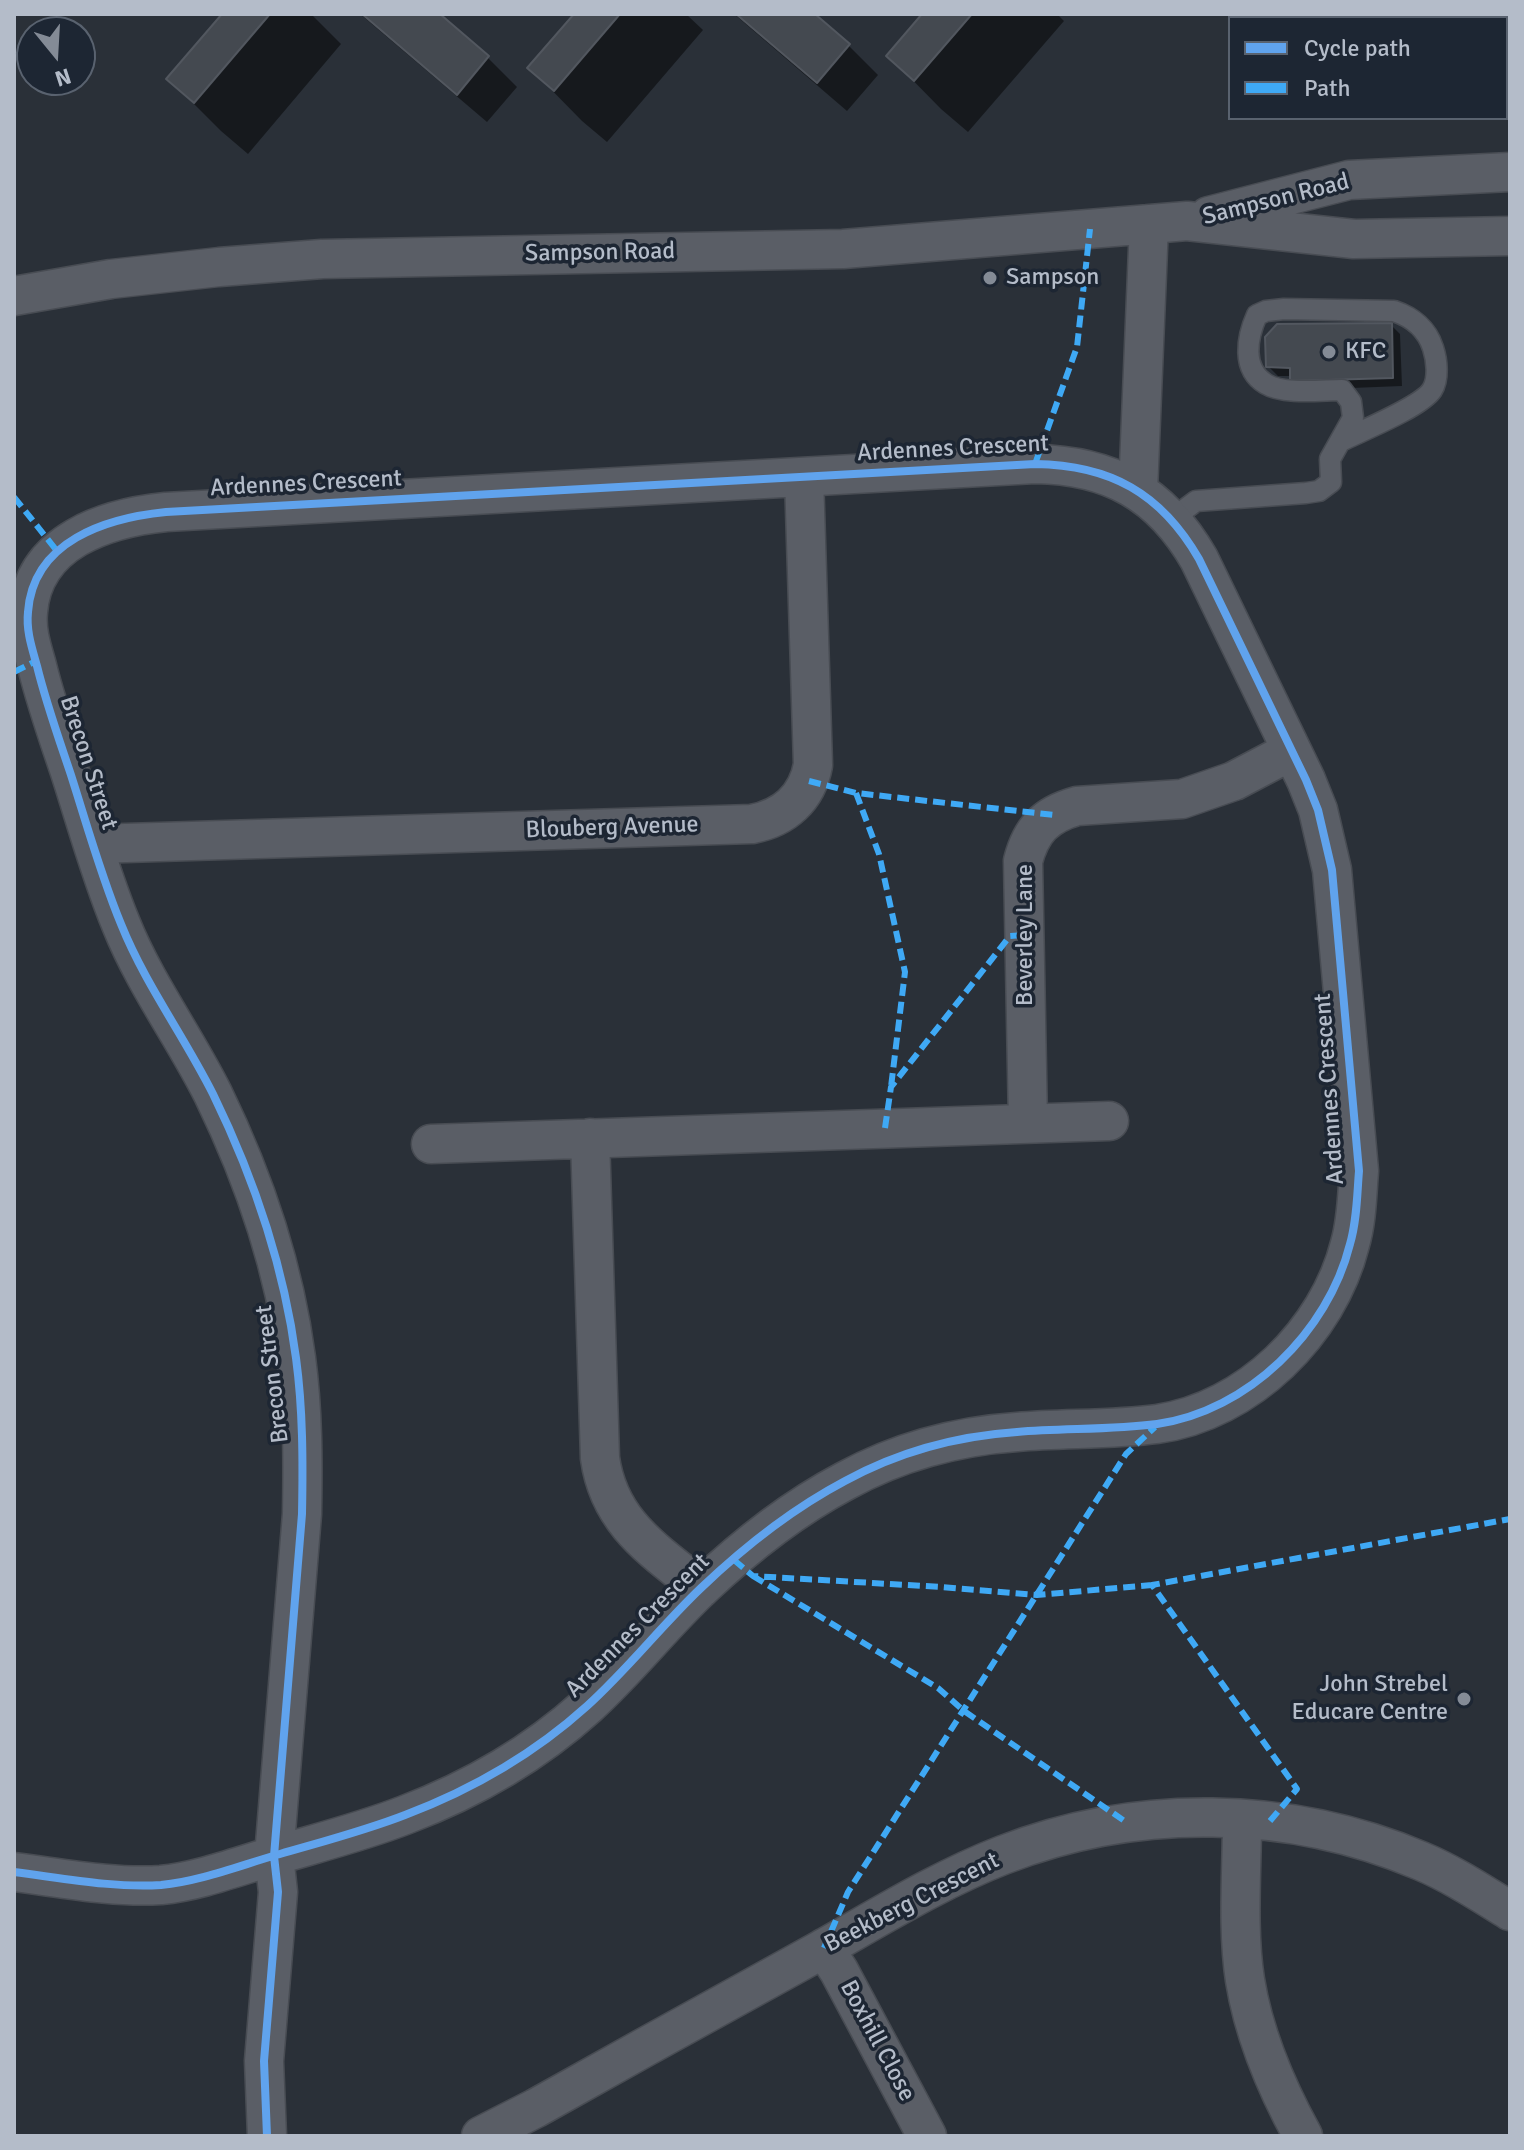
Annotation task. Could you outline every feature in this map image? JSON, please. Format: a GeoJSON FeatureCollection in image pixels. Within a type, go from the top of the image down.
{"type":"FeatureCollection","features":[{"type":"Feature","properties":{"kind":"street","name":"Sampson Road"},"geometry":{"type":"LineString","coordinates":[[14,296],[111,279],[322,259],[843,249],[1187,221],[1349,180],[1510,172]]}},
{"type":"Feature","properties":{"kind":"street","name":"Sampson Road"},"geometry":{"type":"LineString","coordinates":[[1187,221],[1354,239],[1510,236]]}},
{"type":"Feature","properties":{"kind":"street"},"geometry":{"type":"LineString","coordinates":[[1138,491],[1149,224]]}},
{"type":"Feature","properties":{"kind":"street","name":"Ardennes Crescent"},"geometry":{"type":"LineString","coordinates":[[14,1872],[130,1886],[164,1884],[191,1880],[404,1815],[504,1767],[545,1739],[584,1709],[701,1588],[769,1529],[849,1479],[921,1449],[983,1436],[1158,1424],[1223,1402],[1278,1364],[1322,1311],[1339,1278],[1351,1244],[1359,1171],[1332,870],[1318,810],[1187,538],[1156,504],[1114,478],[1061,464],[1035,464],[166,512],[129,517],[82,534]]}},
{"type":"Feature","properties":{"kind":"street","name":"Blouberg Avenue"},"geometry":{"type":"LineString","coordinates":[[93,844],[752,824],[781,814],[803,794],[813,765],[804,477]]}},
{"type":"Feature","properties":{"kind":"street","name":"Brecon Street"},"geometry":{"type":"LineString","coordinates":[[82,534],[57,551],[41,570],[32,590],[28,633],[43,690],[121,925],[190,1048],[235,1143],[272,1247],[291,1330],[301,1414],[302,1514],[274,1856],[278,1892],[264,2061],[267,2136]]}},
{"type":"Feature","properties":{"kind":"street","name":"Beverley Lane"},"geometry":{"type":"LineString","coordinates":[[1028,1123],[1023,861],[1032,836],[1047,820],[1077,806],[1182,799],[1234,781],[1291,751]]}},
{"type":"Feature","properties":{"kind":"street"},"geometry":{"type":"LineString","coordinates":[[431,1144],[1109,1121]]}},
{"type":"Feature","properties":{"kind":"street"},"geometry":{"type":"LineString","coordinates":[[590,1138],[603,1474],[614,1505],[630,1528],[701,1588]]}},
{"type":"Feature","properties":{"kind":"street","name":"Beekberg Crescent"},"geometry":{"type":"LineString","coordinates":[[481,2136],[543,2122],[824,1948],[961,1873],[1042,1841],[1084,1830],[1165,1818],[1242,1819],[1322,1829],[1373,1843],[1423,1862],[1510,1911]]}},
{"type":"Feature","properties":{"kind":"street"},"geometry":{"type":"LineString","coordinates":[[1242,1819],[1242,1935],[1253,2019],[1268,2065],[1303,2136]]}},
{"type":"Feature","properties":{"kind":"street","name":"Boxhill Close"},"geometry":{"type":"LineString","coordinates":[[824,1948],[927,2136]]}},
{"type":"Feature","properties":{"kind":"lane"},"geometry":{"type":"LineString","coordinates":[[1172,519],[1196,501],[1306,493],[1319,491],[1331,482],[1330,459],[1353,418],[1351,402],[1342,390],[1287,390],[1267,384],[1252,370],[1248,352],[1257,315],[1284,309],[1394,311],[1409,316],[1421,327],[1434,348],[1437,378],[1431,392],[1412,406],[1341,441]]}},
{"type":"Feature","properties":{"kind":"building"},"geometry":{"type":"Polygon","coordinates":[[[222,14],[270,14],[194,103],[166,79],[222,14]]]}},
{"type":"Feature","properties":{"kind":"building"},"geometry":{"type":"Polygon","coordinates":[[[362,14],[440,14],[489,56],[457,95],[362,14]]]}},
{"type":"Feature","properties":{"kind":"building"},"geometry":{"type":"Polygon","coordinates":[[[574,14],[620,14],[554,91],[527,68],[574,14]]]}},
{"type":"Feature","properties":{"kind":"building"},"geometry":{"type":"Polygon","coordinates":[[[736,14],[815,14],[850,44],[817,83],[736,14]]]}},
{"type":"Feature","properties":{"kind":"building"},"geometry":{"type":"Polygon","coordinates":[[[922,14],[972,14],[914,81],[886,56],[922,14]]]}},
{"type":"Feature","properties":{"kind":"building","name":"KFC"},"geometry":{"type":"Polygon","coordinates":[[[1392,323],[1393,378],[1290,381],[1290,368],[1266,367],[1265,337],[1277,324],[1392,323]]]}},
{"type":"Feature","properties":{"kind":"marked path"},"geometry":{"type":"LineString","coordinates":[[1035,464],[1077,347],[1090,229]]}},
{"type":"Feature","properties":{"kind":"marked path"},"geometry":{"type":"LineString","coordinates":[[14,497],[57,551]]}},
{"type":"Feature","properties":{"kind":"marked path"},"geometry":{"type":"LineString","coordinates":[[14,672],[36,661]]}},
{"type":"Feature","properties":{"kind":"marked path"},"geometry":{"type":"LineString","coordinates":[[809,781],[856,793],[1054,815]]}},
{"type":"Feature","properties":{"kind":"marked path"},"geometry":{"type":"LineString","coordinates":[[856,793],[879,854],[905,972],[891,1087]]}},
{"type":"Feature","properties":{"kind":"marked path"},"geometry":{"type":"LineString","coordinates":[[885,1128],[891,1087],[1010,936],[1024,935]]}},
{"type":"Feature","properties":{"kind":"marked path"},"geometry":{"type":"LineString","coordinates":[[824,1948],[848,1892],[1126,1454],[1155,1427]]}},
{"type":"Feature","properties":{"kind":"marked path"},"geometry":{"type":"LineString","coordinates":[[1270,1821],[1297,1789],[1152,1585],[1510,1519]]}},
{"type":"Feature","properties":{"kind":"marked path"},"geometry":{"type":"LineString","coordinates":[[734,1560],[753,1576],[1037,1595],[1152,1585]]}},
{"type":"Feature","properties":{"kind":"marked path"},"geometry":{"type":"LineString","coordinates":[[753,1576],[938,1688],[964,1711],[1126,1822]]}},
{"type":"Feature","properties":{"kind":"cycle path"},"geometry":{"type":"LineString","coordinates":[[14,1872],[124,1885],[176,1883],[221,1872],[265,1858],[280,1854],[295,1850],[327,1841],[430,1805],[501,1769],[567,1723],[602,1692],[686,1602],[734,1558],[787,1516],[845,1481],[907,1454],[973,1437],[1140,1426],[1191,1416],[1222,1403],[1252,1385],[1303,1336],[1339,1276],[1350,1244],[1359,1171],[1332,870],[1318,810],[1306,780],[1199,559],[1168,516],[1150,500],[1110,477],[1087,470],[1035,464],[166,512],[120,520],[97,528],[76,538],[43,567],[33,588],[28,626],[44,694],[121,924],[141,968],[213,1094],[254,1190],[284,1290],[296,1358],[302,1436],[302,1514],[274,1856],[278,1892],[264,2061],[267,2136]]}},
{"type":"Feature","properties":{"kind":"place","name":"Sampson"},"geometry":{"type":"Point","coordinates":[990,278]}},
{"type":"Feature","properties":{"kind":"place","name":"KFC"},"geometry":{"type":"Point","coordinates":[1329,352]}},
{"type":"Feature","properties":{"kind":"place","name":"John Strebel Educare Centre"},"geometry":{"type":"Point","coordinates":[1464,1699]}}]}
